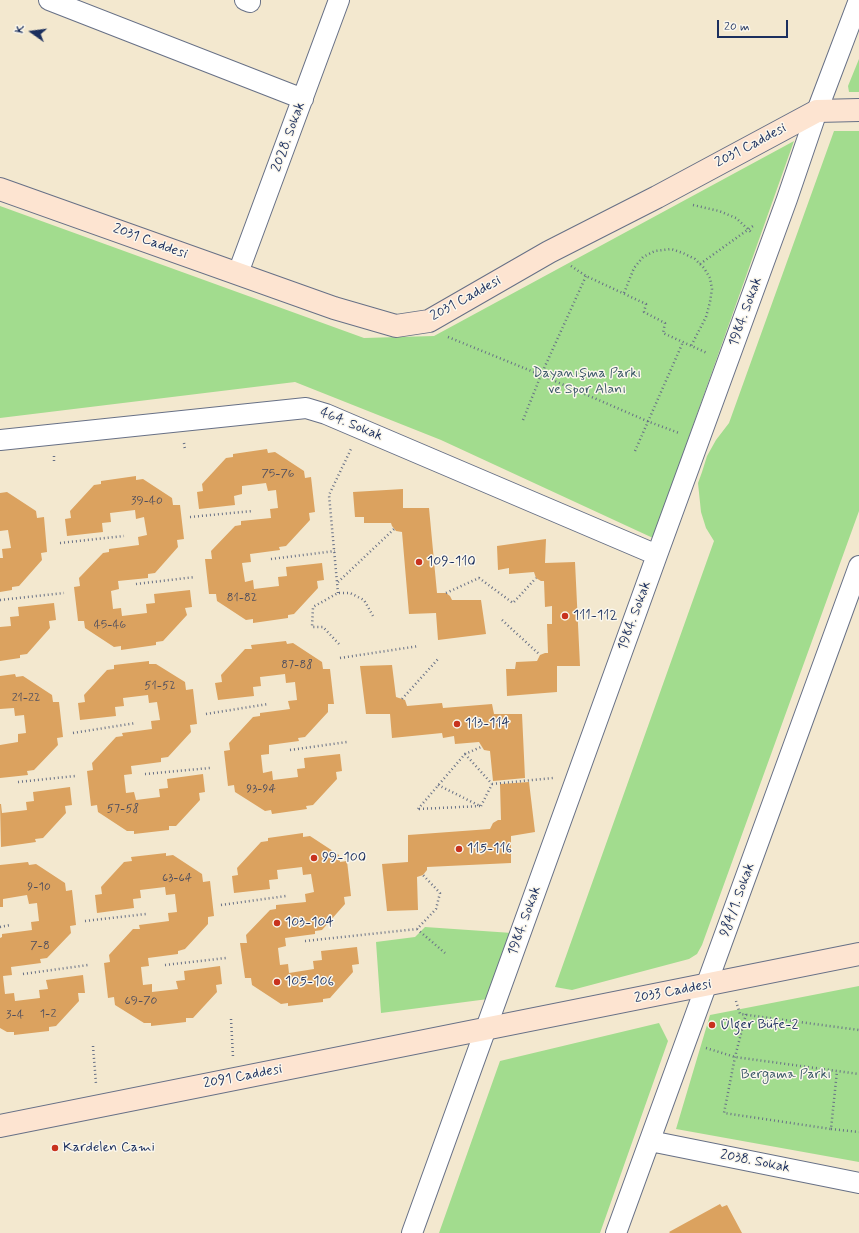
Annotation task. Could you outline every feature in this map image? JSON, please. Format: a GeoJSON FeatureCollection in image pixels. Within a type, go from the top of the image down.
{"type":"FeatureCollection","features":[{"type":"Feature","properties":{"kind":"street"},"geometry":{"type":"LineString","coordinates":[[49,0],[303,99]]}},
{"type":"Feature","properties":{"kind":"street"},"geometry":{"type":"LineString","coordinates":[[246,0],[250,2],[250,0]]}},
{"type":"Feature","properties":{"kind":"street","name":"2028. Sokak"},"geometry":{"type":"LineString","coordinates":[[238,274],[339,0]]}},
{"type":"Feature","properties":{"kind":"street","name":"1984. Sokak"},"geometry":{"type":"LineString","coordinates":[[412,1233],[698,440],[787,199],[817,111],[859,0]]}},
{"type":"Feature","properties":{"kind":"street"},"geometry":{"type":"LineString","coordinates":[[817,111],[859,110]]}},
{"type":"Feature","properties":{"kind":"street","name":"2031 Caddesi"},"geometry":{"type":"LineString","coordinates":[[0,189],[355,315],[396,326],[429,321],[549,252],[657,197],[817,111]]}},
{"type":"Feature","properties":{"kind":"street","name":"464. Sokak"},"geometry":{"type":"LineString","coordinates":[[0,440],[306,408],[316,410],[361,428],[657,555]]}},
{"type":"Feature","properties":{"kind":"street","name":"984/1. Sokak"},"geometry":{"type":"LineString","coordinates":[[616,1233],[859,566]]}},
{"type":"Feature","properties":{"kind":"street","name":"2033 Caddesi"},"geometry":{"type":"LineString","coordinates":[[486,1029],[859,954]]}},
{"type":"Feature","properties":{"kind":"street","name":"2091 Caddesi"},"geometry":{"type":"LineString","coordinates":[[0,1126],[486,1029]]}},
{"type":"Feature","properties":{"kind":"street","name":"2038. Sokak"},"geometry":{"type":"LineString","coordinates":[[650,1141],[859,1183]]}},
{"type":"Feature","properties":{"kind":"path"},"geometry":{"type":"LineString","coordinates":[[657,197],[718,211],[736,218],[749,229],[767,252]]}},
{"type":"Feature","properties":{"kind":"path"},"geometry":{"type":"LineString","coordinates":[[700,264],[754,225]]}},
{"type":"Feature","properties":{"kind":"path"},"geometry":{"type":"LineString","coordinates":[[624,293],[634,268],[643,257],[656,251],[671,249],[695,259],[704,268],[710,278],[712,289],[706,317],[691,346]]}},
{"type":"Feature","properties":{"kind":"path"},"geometry":{"type":"LineString","coordinates":[[549,252],[586,276],[646,304],[644,312],[665,323],[663,333],[727,363]]}},
{"type":"Feature","properties":{"kind":"path"},"geometry":{"type":"LineString","coordinates":[[523,420],[541,375],[586,276]]}},
{"type":"Feature","properties":{"kind":"path"},"geometry":{"type":"LineString","coordinates":[[414,323],[541,375],[647,421],[698,440]]}},
{"type":"Feature","properties":{"kind":"path"},"geometry":{"type":"LineString","coordinates":[[635,451],[683,342]]}},
{"type":"Feature","properties":{"kind":"path"},"geometry":{"type":"LineString","coordinates":[[338,593],[329,495],[361,428]]}},
{"type":"Feature","properties":{"kind":"path"},"geometry":{"type":"LineString","coordinates":[[190,517],[253,512]]}},
{"type":"Feature","properties":{"kind":"path"},"geometry":{"type":"LineString","coordinates":[[338,582],[394,529]]}},
{"type":"Feature","properties":{"kind":"path"},"geometry":{"type":"LineString","coordinates":[[60,543],[124,536]]}},
{"type":"Feature","properties":{"kind":"path"},"geometry":{"type":"LineString","coordinates":[[272,559],[335,551]]}},
{"type":"Feature","properties":{"kind":"path"},"geometry":{"type":"LineString","coordinates":[[136,584],[195,577]]}},
{"type":"Feature","properties":{"kind":"path"},"geometry":{"type":"LineString","coordinates":[[446,593],[479,578],[513,603],[536,578]]}},
{"type":"Feature","properties":{"kind":"path"},"geometry":{"type":"LineString","coordinates":[[339,644],[323,627],[312,627],[313,607],[338,593],[350,593],[364,600],[374,616]]}},
{"type":"Feature","properties":{"kind":"path"},"geometry":{"type":"LineString","coordinates":[[0,600],[64,594]]}},
{"type":"Feature","properties":{"kind":"path"},"geometry":{"type":"LineString","coordinates":[[502,620],[540,655]]}},
{"type":"Feature","properties":{"kind":"path"},"geometry":{"type":"LineString","coordinates":[[340,658],[419,646]]}},
{"type":"Feature","properties":{"kind":"path"},"geometry":{"type":"LineString","coordinates":[[402,699],[438,659]]}},
{"type":"Feature","properties":{"kind":"path"},"geometry":{"type":"LineString","coordinates":[[206,714],[268,704]]}},
{"type":"Feature","properties":{"kind":"path"},"geometry":{"type":"LineString","coordinates":[[73,733],[136,723]]}},
{"type":"Feature","properties":{"kind":"path"},"geometry":{"type":"LineString","coordinates":[[290,750],[347,742]]}},
{"type":"Feature","properties":{"kind":"path"},"geometry":{"type":"LineString","coordinates":[[480,806],[418,809],[465,754],[481,748]]}},
{"type":"Feature","properties":{"kind":"path"},"geometry":{"type":"LineString","coordinates":[[465,754],[492,784]]}},
{"type":"Feature","properties":{"kind":"path"},"geometry":{"type":"LineString","coordinates":[[145,774],[210,768]]}},
{"type":"Feature","properties":{"kind":"path"},"geometry":{"type":"LineString","coordinates":[[18,782],[76,776]]}},
{"type":"Feature","properties":{"kind":"path"},"geometry":{"type":"LineString","coordinates":[[492,784],[557,777]]}},
{"type":"Feature","properties":{"kind":"path"},"geometry":{"type":"LineString","coordinates":[[480,806],[492,784]]}},
{"type":"Feature","properties":{"kind":"path"},"geometry":{"type":"LineString","coordinates":[[438,785],[480,806]]}},
{"type":"Feature","properties":{"kind":"path"},"geometry":{"type":"LineString","coordinates":[[305,941],[417,929],[436,909],[440,893],[423,875]]}},
{"type":"Feature","properties":{"kind":"path"},"geometry":{"type":"LineString","coordinates":[[221,905],[286,896]]}},
{"type":"Feature","properties":{"kind":"path"},"geometry":{"type":"LineString","coordinates":[[85,921],[146,914]]}},
{"type":"Feature","properties":{"kind":"path"},"geometry":{"type":"LineString","coordinates":[[0,927],[10,925]]}},
{"type":"Feature","properties":{"kind":"path"},"geometry":{"type":"LineString","coordinates":[[417,929],[445,953]]}},
{"type":"Feature","properties":{"kind":"path"},"geometry":{"type":"LineString","coordinates":[[165,965],[226,958]]}},
{"type":"Feature","properties":{"kind":"path"},"geometry":{"type":"LineString","coordinates":[[23,974],[88,965]]}},
{"type":"Feature","properties":{"kind":"path"},"geometry":{"type":"LineString","coordinates":[[729,981],[740,1014],[859,1030]]}},
{"type":"Feature","properties":{"kind":"path"},"geometry":{"type":"LineString","coordinates":[[746,1014],[735,1057],[724,1113],[859,1132]]}},
{"type":"Feature","properties":{"kind":"path"},"geometry":{"type":"LineString","coordinates":[[231,1019],[235,1079]]}},
{"type":"Feature","properties":{"kind":"path"},"geometry":{"type":"LineString","coordinates":[[686,1041],[735,1057],[859,1074]]}},
{"type":"Feature","properties":{"kind":"path"},"geometry":{"type":"LineString","coordinates":[[93,1046],[98,1106]]}},
{"type":"Feature","properties":{"kind":"path"},"geometry":{"type":"LineString","coordinates":[[831,1129],[838,1071]]}},
{"type":"Feature","properties":{"kind":"green space"},"geometry":{"type":"Polygon","coordinates":[[[859,59],[859,92],[849,92],[848,86],[859,59]]]}},
{"type":"Feature","properties":{"kind":"green space"},"geometry":{"type":"Polygon","coordinates":[[[834,131],[859,131],[859,511],[702,945],[697,954],[689,959],[572,990],[555,987],[714,541],[706,528],[701,512],[698,483],[707,456],[716,440],[729,423],[834,131]]]}},
{"type":"Feature","properties":{"kind":"green space","name":"Dayanışma Parkı ve Spor Alanı"},"geometry":{"type":"Polygon","coordinates":[[[794,141],[653,538],[441,440],[295,382],[0,418],[0,206],[364,338],[434,336],[794,141]]]}},
{"type":"Feature","properties":{"kind":"green space"},"geometry":{"type":"Polygon","coordinates":[[[425,927],[512,933],[488,999],[381,1013],[376,942],[415,937],[425,927]]]}},
{"type":"Feature","properties":{"kind":"green space","name":"Bergama Parkı"},"geometry":{"type":"Polygon","coordinates":[[[859,986],[859,1162],[676,1129],[710,1015],[859,986]]]}},
{"type":"Feature","properties":{"kind":"green space"},"geometry":{"type":"Polygon","coordinates":[[[659,1023],[668,1041],[600,1233],[439,1233],[500,1061],[659,1023]]]}},
{"type":"Feature","properties":{"kind":"building"},"geometry":{"type":"Polygon","coordinates":[[[267,449],[268,453],[275,452],[304,471],[305,478],[311,477],[315,512],[309,513],[310,520],[286,546],[279,547],[280,550],[250,554],[251,562],[242,563],[245,582],[253,580],[254,589],[279,586],[278,577],[287,576],[286,567],[322,563],[324,580],[317,581],[318,588],[294,614],[288,615],[288,618],[253,623],[253,619],[246,620],[217,601],[216,594],[209,594],[205,559],[212,559],[211,551],[235,526],[241,525],[241,521],[271,518],[270,509],[278,508],[276,490],[268,491],[266,483],[242,486],[242,494],[234,496],[235,505],[199,509],[197,492],[203,491],[202,484],[226,458],[233,457],[233,454],[267,449]]]}},
{"type":"Feature","properties":{"kind":"building"},"geometry":{"type":"Polygon","coordinates":[[[136,476],[136,480],[143,479],[172,498],[173,505],[180,505],[184,539],[177,540],[178,547],[155,573],[148,574],[148,578],[118,581],[119,589],[111,591],[113,609],[121,608],[122,616],[147,613],[146,604],[155,603],[154,594],[190,590],[192,607],[185,608],[187,615],[163,641],[156,642],[156,645],[121,650],[121,646],[114,647],[85,628],[84,621],[78,621],[74,587],[80,586],[79,578],[103,553],[109,552],[109,549],[139,545],[138,537],[147,535],[144,517],[136,519],[135,510],[110,513],[111,522],[102,523],[103,532],[67,536],[65,519],[71,518],[70,511],[94,485],[101,484],[101,481],[136,476]]]}},
{"type":"Feature","properties":{"kind":"building","name":"109-110"},"geometry":{"type":"Polygon","coordinates":[[[403,489],[403,508],[429,508],[437,593],[446,593],[452,600],[481,600],[486,634],[438,640],[436,613],[409,614],[402,532],[396,531],[391,523],[364,523],[364,517],[355,517],[353,492],[403,489]]]}},
{"type":"Feature","properties":{"kind":"building"},"geometry":{"type":"Polygon","coordinates":[[[7,492],[36,511],[37,518],[44,517],[47,552],[41,553],[42,560],[19,586],[12,587],[12,590],[0,592],[0,558],[3,558],[2,549],[11,548],[8,530],[0,531],[0,493],[7,492]]]}},
{"type":"Feature","properties":{"kind":"building","name":"111-112"},"geometry":{"type":"Polygon","coordinates":[[[546,539],[545,563],[575,562],[580,666],[557,666],[557,692],[507,696],[506,669],[515,669],[516,662],[537,661],[540,655],[548,653],[547,624],[552,624],[552,606],[545,607],[544,581],[536,578],[534,572],[509,574],[509,568],[498,570],[497,546],[546,539]]]}},
{"type":"Feature","properties":{"kind":"building"},"geometry":{"type":"Polygon","coordinates":[[[54,603],[56,620],[49,621],[50,628],[27,654],[20,655],[20,658],[0,661],[0,627],[11,626],[10,617],[19,616],[18,607],[54,603]]]}},
{"type":"Feature","properties":{"kind":"building"},"geometry":{"type":"Polygon","coordinates":[[[286,641],[287,644],[293,643],[322,662],[323,669],[330,669],[334,704],[328,704],[328,712],[305,737],[298,738],[299,741],[269,745],[269,754],[261,755],[263,773],[272,771],[273,780],[298,777],[297,769],[305,768],[304,758],[340,754],[342,771],[336,772],[337,779],[313,805],[306,806],[307,809],[272,814],[271,810],[265,811],[235,792],[234,785],[228,786],[224,751],[230,750],[229,743],[253,717],[260,716],[260,713],[290,709],[288,701],[297,700],[295,682],[286,683],[285,674],[260,677],[261,686],[253,687],[254,696],[218,700],[215,683],[222,682],[221,675],[245,649],[252,649],[251,645],[286,641]]]}},
{"type":"Feature","properties":{"kind":"building"},"geometry":{"type":"Polygon","coordinates":[[[149,661],[149,664],[156,664],[185,682],[186,690],[193,689],[197,724],[190,725],[191,732],[168,757],[161,758],[161,762],[131,766],[132,774],[124,775],[126,793],[134,792],[136,800],[160,797],[159,789],[168,788],[167,779],[203,774],[205,792],[199,793],[200,800],[176,826],[169,826],[169,830],[134,834],[134,831],[127,831],[98,812],[97,805],[91,806],[87,771],[93,770],[92,763],[116,737],[123,736],[122,733],[152,729],[151,721],[160,720],[157,702],[149,703],[148,695],[123,698],[124,706],[115,707],[116,716],[80,720],[78,703],[85,702],[84,695],[107,670],[114,669],[114,665],[149,661]]]}},
{"type":"Feature","properties":{"kind":"building","name":"113-114"},"geometry":{"type":"Polygon","coordinates":[[[392,665],[396,697],[405,700],[407,706],[442,703],[443,708],[492,704],[494,714],[522,714],[525,778],[493,781],[490,751],[484,750],[479,742],[455,744],[454,736],[443,738],[442,733],[392,738],[390,714],[366,714],[360,666],[392,665]]]}},
{"type":"Feature","properties":{"kind":"building"},"geometry":{"type":"Polygon","coordinates":[[[15,674],[16,677],[23,676],[52,695],[53,702],[59,702],[63,737],[57,738],[58,745],[34,770],[27,771],[28,775],[0,778],[0,745],[18,742],[18,734],[26,733],[24,715],[15,716],[14,708],[0,709],[0,676],[15,674]]]}},
{"type":"Feature","properties":{"kind":"building","name":"115-116"},"geometry":{"type":"Polygon","coordinates":[[[529,782],[535,832],[511,836],[511,863],[427,867],[427,870],[423,875],[417,877],[418,910],[387,911],[382,864],[408,862],[408,835],[490,829],[493,823],[501,820],[500,784],[529,782]]]}},
{"type":"Feature","properties":{"kind":"building"},"geometry":{"type":"Polygon","coordinates":[[[70,787],[72,805],[65,806],[66,813],[43,838],[35,839],[36,842],[1,847],[0,804],[2,813],[27,810],[26,802],[34,801],[33,792],[70,787]]]}},
{"type":"Feature","properties":{"kind":"building"},"geometry":{"type":"Polygon","coordinates":[[[303,833],[303,837],[310,836],[339,855],[340,862],[347,861],[351,896],[344,897],[345,904],[322,930],[315,931],[315,934],[285,938],[286,946],[278,948],[280,965],[288,964],[289,973],[314,969],[313,961],[322,960],[321,951],[357,947],[359,964],[352,965],[353,972],[330,998],[323,999],[323,1002],[288,1006],[288,1003],[281,1004],[252,985],[251,978],[245,978],[240,943],[247,943],[246,935],[270,910],[276,909],[276,905],[306,902],[305,894],[314,892],[311,874],[303,875],[302,867],[277,870],[278,879],[269,880],[270,889],[234,893],[232,876],[238,875],[237,868],[261,842],[268,841],[268,838],[303,833]]]}},
{"type":"Feature","properties":{"kind":"building"},"geometry":{"type":"Polygon","coordinates":[[[166,853],[166,856],[173,855],[202,874],[203,882],[210,881],[214,916],[208,917],[208,924],[185,949],[178,951],[178,954],[148,958],[149,966],[141,967],[143,985],[152,984],[152,992],[178,989],[176,981],[185,980],[184,971],[220,966],[222,984],[216,985],[217,992],[193,1018],[186,1018],[186,1022],[151,1026],[151,1023],[144,1023],[115,1005],[114,997],[108,998],[104,963],[110,962],[109,955],[133,929],[140,929],[139,925],[169,921],[168,913],[177,912],[175,894],[166,895],[165,887],[140,890],[141,898],[133,899],[134,908],[97,913],[95,895],[102,894],[101,887],[124,862],[132,861],[131,857],[166,853]]]}},
{"type":"Feature","properties":{"kind":"building"},"geometry":{"type":"Polygon","coordinates":[[[28,862],[29,865],[36,864],[65,883],[66,891],[72,890],[76,925],[70,926],[71,933],[47,958],[40,959],[41,963],[11,967],[12,975],[3,976],[5,994],[14,993],[15,1001],[40,998],[39,990],[48,989],[46,980],[83,975],[85,993],[78,993],[79,1001],[56,1026],[49,1027],[49,1031],[14,1035],[14,1032],[7,1032],[0,1028],[0,938],[2,937],[2,934],[32,930],[31,922],[39,921],[37,903],[29,904],[27,895],[3,899],[3,907],[0,907],[0,865],[28,862]]]}},
{"type":"Feature","properties":{"kind":"building"},"geometry":{"type":"Polygon","coordinates":[[[720,1204],[722,1207],[727,1205],[742,1233],[669,1232],[720,1204]]]}},
{"type":"Feature","properties":{"kind":"place","name":"109-110"},"geometry":{"type":"Point","coordinates":[419,562]}},
{"type":"Feature","properties":{"kind":"place","name":"111-112"},"geometry":{"type":"Point","coordinates":[565,616]}},
{"type":"Feature","properties":{"kind":"place","name":"113-114"},"geometry":{"type":"Point","coordinates":[457,724]}},
{"type":"Feature","properties":{"kind":"place","name":"115-116"},"geometry":{"type":"Point","coordinates":[459,849]}},
{"type":"Feature","properties":{"kind":"place","name":"99-100"},"geometry":{"type":"Point","coordinates":[314,858]}},
{"type":"Feature","properties":{"kind":"place","name":"103-104"},"geometry":{"type":"Point","coordinates":[277,923]}},
{"type":"Feature","properties":{"kind":"place","name":"105-106"},"geometry":{"type":"Point","coordinates":[277,982]}},
{"type":"Feature","properties":{"kind":"place","name":"Ülger Büfe-2"},"geometry":{"type":"Point","coordinates":[712,1025]}},
{"type":"Feature","properties":{"kind":"place","name":"Kardelen Cami"},"geometry":{"type":"Point","coordinates":[55,1148]}}]}
